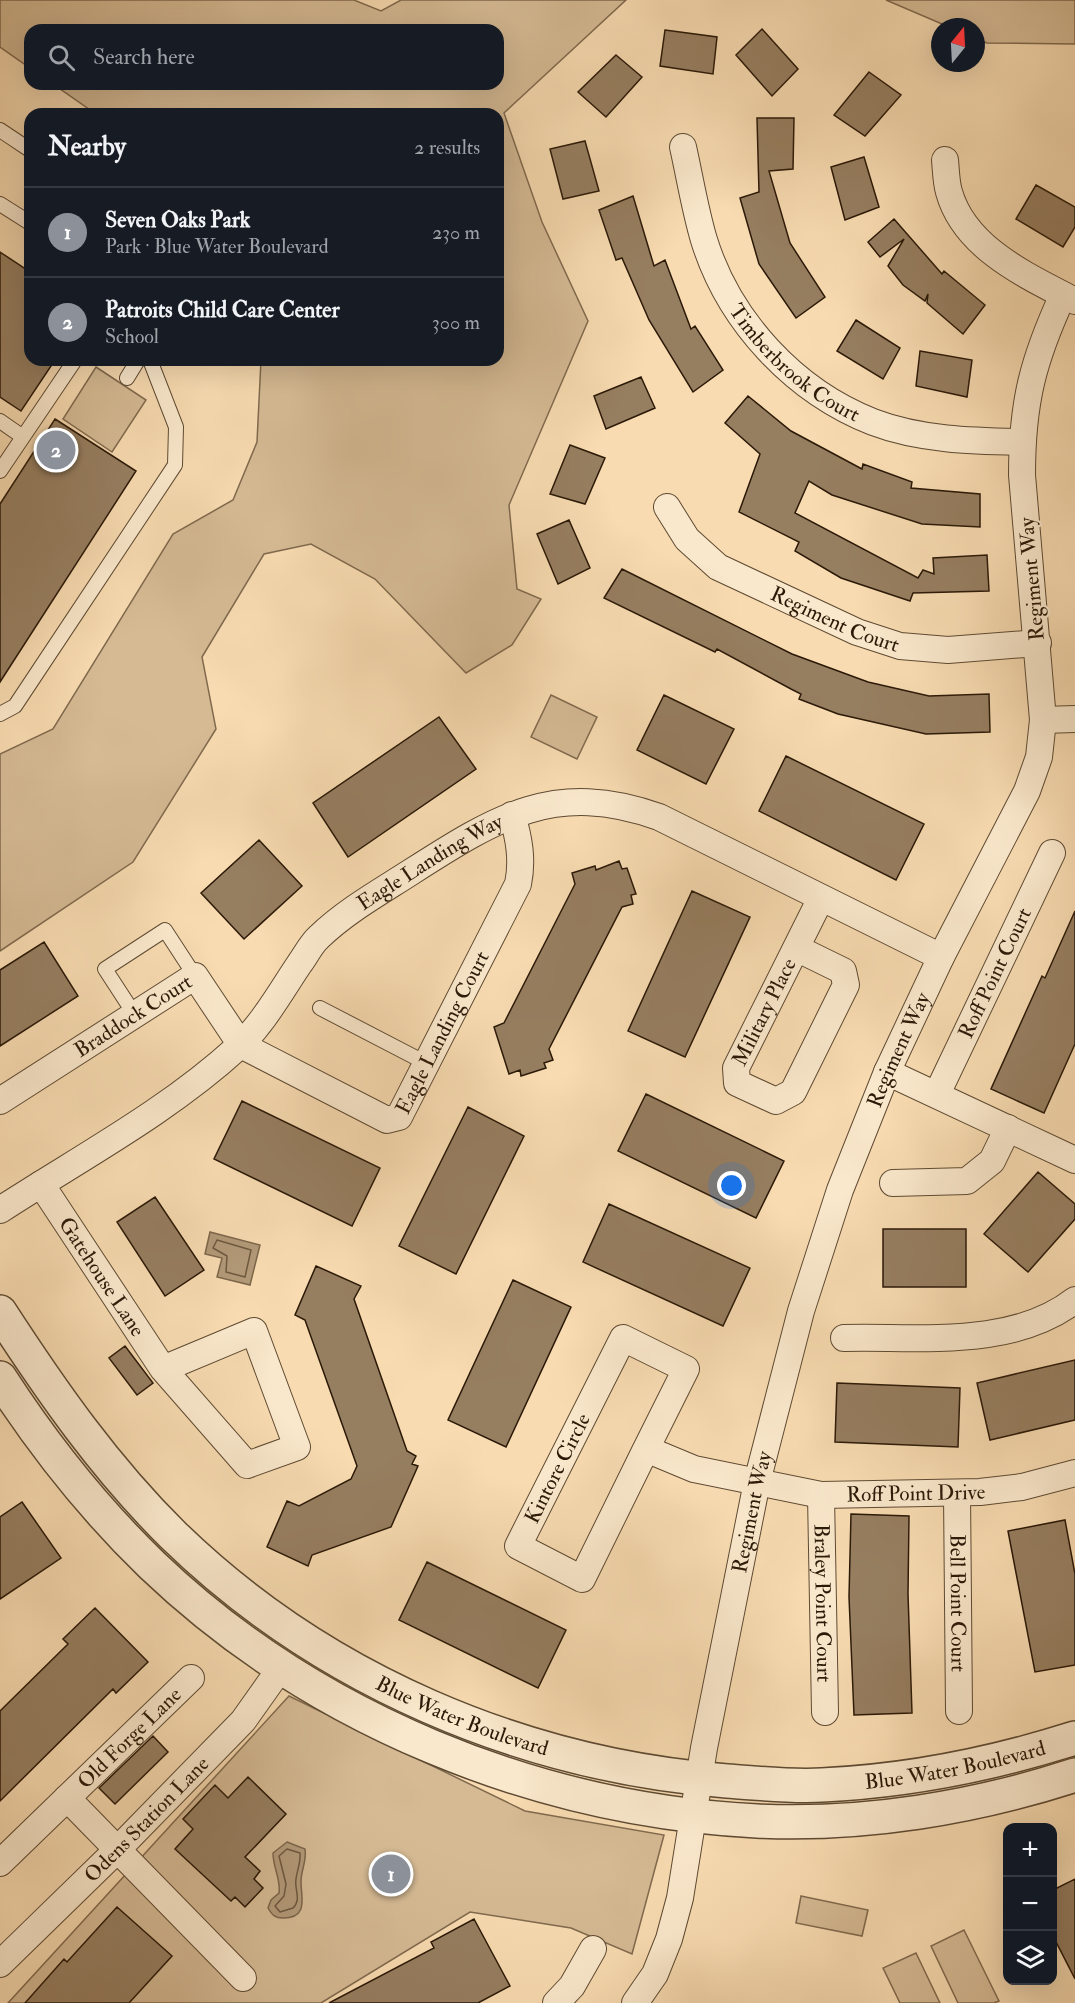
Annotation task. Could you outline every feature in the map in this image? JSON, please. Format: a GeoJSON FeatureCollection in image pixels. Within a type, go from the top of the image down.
{"type":"FeatureCollection","features":[{"type":"Feature","properties":{"kind":"street","name":"Timberbrook Court"},"geometry":{"type":"LineString","coordinates":[[683,147],[704,240],[732,302],[771,352],[802,381],[839,405],[874,422],[912,433],[948,439],[1022,442]]}},
{"type":"Feature","properties":{"kind":"street"},"geometry":{"type":"LineString","coordinates":[[945,160],[952,200],[959,216],[977,238],[1013,267],[1069,298]]}},
{"type":"Feature","properties":{"kind":"street","name":"Regiment Way"},"geometry":{"type":"LineString","coordinates":[[635,2003],[655,1974],[669,1939],[680,1898],[699,1779],[757,1482],[801,1311],[840,1190],[888,1072],[941,957],[1027,791],[1039,757],[1043,720],[1022,475],[1022,442],[1032,372],[1042,342],[1069,298]]}},
{"type":"Feature","properties":{"kind":"street","name":"Regiment Court"},"geometry":{"type":"LineString","coordinates":[[667,507],[687,539],[718,567],[857,632],[900,646],[948,650],[1038,643]]}},
{"type":"Feature","properties":{"kind":"street"},"geometry":{"type":"LineString","coordinates":[[1043,720],[1075,719]]}},
{"type":"Feature","properties":{"kind":"street","name":"Eagle Landing Way"},"geometry":{"type":"LineString","coordinates":[[0,1210],[197,1082],[241,1045],[317,939],[348,912],[472,833],[512,815],[552,803],[579,801],[633,808],[659,817],[941,957]]}},
{"type":"Feature","properties":{"kind":"street","name":"Eagle Landing Court"},"geometry":{"type":"LineString","coordinates":[[241,1045],[387,1120],[399,1117],[518,884],[520,857],[512,815]]}},
{"type":"Feature","properties":{"kind":"street","name":"Roff Point Court"},"geometry":{"type":"LineString","coordinates":[[937,1094],[1052,853]]}},
{"type":"Feature","properties":{"kind":"street","name":"Military Place"},"geometry":{"type":"LineString","coordinates":[[796,948],[843,971],[846,985],[793,1092],[776,1101],[737,1083],[736,1068],[796,948],[821,898]]}},
{"type":"Feature","properties":{"kind":"street","name":"Braddock Court"},"geometry":{"type":"LineString","coordinates":[[0,1101],[195,976],[241,1045]]}},
{"type":"Feature","properties":{"kind":"street"},"geometry":{"type":"LineString","coordinates":[[888,1072],[1075,1160]]}},
{"type":"Feature","properties":{"kind":"street"},"geometry":{"type":"LineString","coordinates":[[893,1183],[968,1181],[992,1161],[1008,1128]]}},
{"type":"Feature","properties":{"kind":"street","name":"Gatehouse Lane"},"geometry":{"type":"LineString","coordinates":[[41,1184],[163,1369],[248,1465],[297,1447],[254,1331],[163,1369]]}},
{"type":"Feature","properties":{"kind":"street"},"geometry":{"type":"LineString","coordinates":[[844,1338],[998,1332],[1032,1324],[1075,1300]]}},
{"type":"Feature","properties":{"kind":"street","name":"Blue Water Boulevard"},"geometry":{"type":"LineString","coordinates":[[0,1312],[48,1384],[109,1467],[182,1543],[257,1607],[300,1637],[358,1671],[422,1704],[490,1732],[564,1755],[629,1769],[699,1779],[819,1786],[884,1780],[957,1769],[1026,1754],[1075,1738]]}},
{"type":"Feature","properties":{"kind":"street","name":"Kintore Circle"},"geometry":{"type":"LineString","coordinates":[[622,1338],[686,1369],[646,1449],[582,1579],[518,1546],[622,1338]]}},
{"type":"Feature","properties":{"kind":"street","name":"Blue Water Boulevard"},"geometry":{"type":"LineString","coordinates":[[0,1378],[48,1449],[118,1531],[192,1600],[282,1666],[376,1721],[478,1766],[551,1788],[693,1816],[759,1821],[890,1815],[963,1805],[1035,1788],[1075,1775]]}},
{"type":"Feature","properties":{"kind":"street"},"geometry":{"type":"LineString","coordinates":[[646,1449],[694,1469],[757,1482]]}},
{"type":"Feature","properties":{"kind":"street","name":"Roff Point Drive"},"geometry":{"type":"LineString","coordinates":[[757,1482],[821,1495],[957,1493],[1023,1487],[1075,1473]]}},
{"type":"Feature","properties":{"kind":"street","name":"Bell Point Court"},"geometry":{"type":"LineString","coordinates":[[957,1493],[960,1711]]}},
{"type":"Feature","properties":{"kind":"street","name":"Braley Point Court"},"geometry":{"type":"LineString","coordinates":[[821,1495],[825,1712]]}},
{"type":"Feature","properties":{"kind":"street","name":"Odens Station Lane"},"geometry":{"type":"LineString","coordinates":[[0,1964],[118,1849],[243,1721],[282,1666]]}},
{"type":"Feature","properties":{"kind":"street","name":"Old Forge Lane"},"geometry":{"type":"LineString","coordinates":[[0,1863],[191,1678]]}},
{"type":"Feature","properties":{"kind":"street","name":"Old Forge Lane"},"geometry":{"type":"LineString","coordinates":[[67,1798],[243,1978]]}},
{"type":"Feature","properties":{"kind":"street"},"geometry":{"type":"LineString","coordinates":[[556,2003],[572,1986],[593,1949]]}},
{"type":"Feature","properties":{"kind":"lane"},"geometry":{"type":"LineString","coordinates":[[0,130],[24,146]]}},
{"type":"Feature","properties":{"kind":"lane"},"geometry":{"type":"LineString","coordinates":[[0,204],[24,219]]}},
{"type":"Feature","properties":{"kind":"lane"},"geometry":{"type":"LineString","coordinates":[[0,471],[71,366]]}},
{"type":"Feature","properties":{"kind":"lane"},"geometry":{"type":"LineString","coordinates":[[127,378],[134,366]]}},
{"type":"Feature","properties":{"kind":"lane"},"geometry":{"type":"LineString","coordinates":[[0,714],[15,706],[176,465],[176,427],[152,366]]}},
{"type":"Feature","properties":{"kind":"lane"},"geometry":{"type":"LineString","coordinates":[[0,421],[23,437]]}},
{"type":"Feature","properties":{"kind":"lane"},"geometry":{"type":"LineString","coordinates":[[135,1015],[105,969],[155,936],[165,930],[195,976]]}},
{"type":"Feature","properties":{"kind":"lane"},"geometry":{"type":"LineString","coordinates":[[320,1008],[426,1063]]}},
{"type":"Feature","properties":{"kind":"shaded area"},"geometry":{"type":"Polygon","coordinates":[[[0,0],[354,0],[381,11],[401,0],[626,0],[504,113],[504,108],[87,108],[62,90],[504,90],[504,24],[24,24],[24,64],[0,47],[0,0]]]}},
{"type":"Feature","properties":{"kind":"shaded area"},"geometry":{"type":"Polygon","coordinates":[[[886,0],[1075,0],[1075,44],[987,43],[985,42],[985,18],[931,19],[886,0]]]}},
{"type":"Feature","properties":{"kind":"shaded area"},"geometry":{"type":"Polygon","coordinates":[[[504,113],[542,222],[588,321],[509,505],[517,589],[541,599],[512,645],[466,673],[375,579],[311,544],[264,554],[202,657],[216,729],[133,862],[0,951],[0,754],[53,729],[173,534],[233,500],[257,442],[261,366],[504,366],[504,113]]]}},
{"type":"Feature","properties":{"kind":"shaded area"},"geometry":{"type":"Polygon","coordinates":[[[96,367],[146,400],[112,452],[63,419],[96,367]]]}},
{"type":"Feature","properties":{"kind":"shaded area"},"geometry":{"type":"Polygon","coordinates":[[[551,695],[597,717],[577,759],[531,737],[551,695]]]}},
{"type":"Feature","properties":{"kind":"shaded area"},"geometry":{"type":"Polygon","coordinates":[[[289,1696],[525,1811],[664,1835],[632,1954],[571,1928],[470,1912],[321,2003],[8,2003],[289,1696]]]}},
{"type":"Feature","properties":{"kind":"shaded area"},"geometry":{"type":"Polygon","coordinates":[[[801,1896],[868,1910],[862,1936],[796,1923],[801,1896]]]}},
{"type":"Feature","properties":{"kind":"shaded area"},"geometry":{"type":"Polygon","coordinates":[[[964,1930],[999,2001],[958,2003],[931,1946],[964,1930]]]}},
{"type":"Feature","properties":{"kind":"shaded area"},"geometry":{"type":"Polygon","coordinates":[[[916,1953],[940,2003],[900,2003],[883,1968],[916,1953]]]}},
{"type":"Feature","properties":{"kind":"water"},"geometry":{"type":"Polygon","coordinates":[[[210,1232],[260,1245],[250,1285],[217,1277],[222,1258],[205,1254],[210,1232]]]}},
{"type":"Feature","properties":{"kind":"water"},"geometry":{"type":"Polygon","coordinates":[[[287,1842],[305,1849],[301,1877],[302,1906],[297,1914],[280,1918],[274,1916],[268,1908],[271,1900],[279,1893],[273,1853],[287,1842]]]}},
{"type":"Feature","properties":{"kind":"building"},"geometry":{"type":"Polygon","coordinates":[[[762,29],[798,69],[772,96],[736,55],[762,29]]]}},
{"type":"Feature","properties":{"kind":"building"},"geometry":{"type":"Polygon","coordinates":[[[665,30],[717,37],[713,74],[660,66],[665,30]]]}},
{"type":"Feature","properties":{"kind":"building"},"geometry":{"type":"Polygon","coordinates":[[[616,55],[642,77],[606,117],[578,92],[616,55]]]}},
{"type":"Feature","properties":{"kind":"building"},"geometry":{"type":"Polygon","coordinates":[[[869,72],[901,95],[865,136],[834,115],[869,72]]]}},
{"type":"Feature","properties":{"kind":"building"},"geometry":{"type":"Polygon","coordinates":[[[757,118],[794,118],[793,169],[769,171],[790,243],[825,297],[796,318],[759,264],[740,198],[759,192],[757,118]]]}},
{"type":"Feature","properties":{"kind":"building"},"geometry":{"type":"Polygon","coordinates":[[[585,141],[599,191],[563,199],[550,149],[585,141]]]}},
{"type":"Feature","properties":{"kind":"building"},"geometry":{"type":"Polygon","coordinates":[[[864,157],[879,207],[845,220],[831,167],[864,157]]]}},
{"type":"Feature","properties":{"kind":"building"},"geometry":{"type":"Polygon","coordinates":[[[1036,185],[1075,207],[1075,227],[1063,247],[1016,219],[1036,185]]]}},
{"type":"Feature","properties":{"kind":"building"},"geometry":{"type":"Polygon","coordinates":[[[633,196],[654,266],[665,260],[691,329],[695,326],[723,370],[693,392],[649,320],[622,258],[616,260],[599,210],[633,196]]]}},
{"type":"Feature","properties":{"kind":"building"},"geometry":{"type":"Polygon","coordinates":[[[894,219],[942,274],[944,271],[985,305],[963,334],[927,303],[928,294],[925,301],[903,285],[888,266],[904,239],[880,257],[868,242],[894,219]]]}},
{"type":"Feature","properties":{"kind":"building"},"geometry":{"type":"Polygon","coordinates":[[[0,252],[24,268],[24,366],[51,366],[21,411],[0,397],[0,252]]]}},
{"type":"Feature","properties":{"kind":"building"},"geometry":{"type":"Polygon","coordinates":[[[856,320],[900,348],[883,379],[837,351],[856,320]]]}},
{"type":"Feature","properties":{"kind":"building"},"geometry":{"type":"Polygon","coordinates":[[[920,351],[972,360],[967,397],[916,386],[920,351]]]}},
{"type":"Feature","properties":{"kind":"building"},"geometry":{"type":"Polygon","coordinates":[[[641,377],[655,408],[606,429],[594,396],[641,377]]]}},
{"type":"Feature","properties":{"kind":"building"},"geometry":{"type":"Polygon","coordinates":[[[748,396],[791,431],[862,469],[863,464],[912,482],[911,488],[980,494],[980,527],[922,524],[832,495],[809,481],[795,513],[918,578],[923,570],[934,574],[933,558],[987,555],[989,591],[913,593],[910,601],[841,578],[795,551],[799,542],[739,512],[760,454],[725,423],[748,396]]]}},
{"type":"Feature","properties":{"kind":"building"},"geometry":{"type":"Polygon","coordinates":[[[55,419],[136,471],[0,682],[0,504],[55,419]]]}},
{"type":"Feature","properties":{"kind":"building"},"geometry":{"type":"Polygon","coordinates":[[[570,445],[605,458],[585,504],[550,494],[570,445]]]}},
{"type":"Feature","properties":{"kind":"building"},"geometry":{"type":"Polygon","coordinates":[[[569,520],[590,568],[558,584],[537,534],[569,520]]]}},
{"type":"Feature","properties":{"kind":"building"},"geometry":{"type":"Polygon","coordinates":[[[622,569],[792,654],[868,682],[929,696],[989,694],[990,732],[926,734],[838,714],[799,699],[801,694],[717,649],[715,652],[604,598],[622,569]]]}},
{"type":"Feature","properties":{"kind":"building"},"geometry":{"type":"Polygon","coordinates":[[[664,695],[734,729],[706,784],[637,750],[664,695]]]}},
{"type":"Feature","properties":{"kind":"building"},"geometry":{"type":"Polygon","coordinates":[[[439,717],[476,769],[348,857],[313,803],[439,717]]]}},
{"type":"Feature","properties":{"kind":"building"},"geometry":{"type":"Polygon","coordinates":[[[786,756],[924,824],[896,880],[759,811],[786,756]]]}},
{"type":"Feature","properties":{"kind":"building"},"geometry":{"type":"Polygon","coordinates":[[[259,840],[302,886],[244,939],[201,893],[259,840]]]}},
{"type":"Feature","properties":{"kind":"building"},"geometry":{"type":"Polygon","coordinates":[[[619,861],[622,869],[627,868],[636,894],[631,895],[633,904],[622,907],[549,1049],[553,1060],[544,1063],[546,1068],[521,1076],[520,1070],[509,1074],[494,1027],[504,1023],[575,884],[572,873],[595,866],[596,870],[619,861]]]}},
{"type":"Feature","properties":{"kind":"building"},"geometry":{"type":"Polygon","coordinates":[[[692,891],[750,917],[685,1057],[628,1031],[692,891]]]}},
{"type":"Feature","properties":{"kind":"building"},"geometry":{"type":"Polygon","coordinates":[[[1075,911],[1075,1044],[1044,1113],[991,1089],[1042,976],[1045,978],[1075,911]]]}},
{"type":"Feature","properties":{"kind":"building"},"geometry":{"type":"Polygon","coordinates":[[[44,942],[78,996],[0,1046],[0,970],[44,942]]]}},
{"type":"Feature","properties":{"kind":"building"},"geometry":{"type":"Polygon","coordinates":[[[646,1094],[784,1161],[756,1218],[618,1151],[646,1094]]]}},
{"type":"Feature","properties":{"kind":"building"},"geometry":{"type":"Polygon","coordinates":[[[242,1101],[380,1168],[352,1226],[214,1159],[242,1101]]]}},
{"type":"Feature","properties":{"kind":"building"},"geometry":{"type":"Polygon","coordinates":[[[468,1107],[524,1136],[456,1274],[399,1246],[468,1107]]]}},
{"type":"Feature","properties":{"kind":"building"},"geometry":{"type":"Polygon","coordinates":[[[1038,1172],[1075,1204],[1075,1219],[1028,1272],[984,1234],[1038,1172]]]}},
{"type":"Feature","properties":{"kind":"building"},"geometry":{"type":"Polygon","coordinates":[[[155,1197],[204,1270],[165,1296],[117,1222],[155,1197]]]}},
{"type":"Feature","properties":{"kind":"building"},"geometry":{"type":"Polygon","coordinates":[[[609,1204],[750,1268],[723,1326],[583,1262],[609,1204]]]}},
{"type":"Feature","properties":{"kind":"building"},"geometry":{"type":"Polygon","coordinates":[[[883,1229],[966,1229],[966,1287],[883,1287],[883,1229]]]}},
{"type":"Feature","properties":{"kind":"building"},"geometry":{"type":"Polygon","coordinates":[[[316,1266],[361,1286],[354,1299],[407,1451],[416,1456],[412,1464],[418,1466],[391,1527],[312,1555],[308,1566],[267,1547],[287,1501],[299,1506],[351,1479],[357,1466],[305,1320],[295,1315],[316,1266]]]}},
{"type":"Feature","properties":{"kind":"building"},"geometry":{"type":"Polygon","coordinates":[[[513,1280],[571,1307],[506,1447],[448,1420],[513,1280]]]}},
{"type":"Feature","properties":{"kind":"building"},"geometry":{"type":"Polygon","coordinates":[[[125,1346],[153,1383],[137,1395],[109,1358],[125,1346]]]}},
{"type":"Feature","properties":{"kind":"building"},"geometry":{"type":"Polygon","coordinates":[[[1075,1360],[1075,1420],[990,1440],[977,1383],[1075,1360]]]}},
{"type":"Feature","properties":{"kind":"building"},"geometry":{"type":"Polygon","coordinates":[[[837,1383],[960,1388],[958,1447],[835,1442],[837,1383]]]}},
{"type":"Feature","properties":{"kind":"building"},"geometry":{"type":"Polygon","coordinates":[[[22,1502],[61,1558],[0,1599],[0,1517],[22,1502]]]}},
{"type":"Feature","properties":{"kind":"building"},"geometry":{"type":"Polygon","coordinates":[[[851,1514],[909,1516],[908,1594],[912,1713],[854,1715],[849,1597],[851,1514]]]}},
{"type":"Feature","properties":{"kind":"building"},"geometry":{"type":"Polygon","coordinates":[[[1065,1520],[1075,1574],[1075,1665],[1035,1672],[1008,1531],[1065,1520]]]}},
{"type":"Feature","properties":{"kind":"building"},"geometry":{"type":"Polygon","coordinates":[[[427,1562],[566,1630],[538,1688],[399,1620],[427,1562]]]}},
{"type":"Feature","properties":{"kind":"building"},"geometry":{"type":"Polygon","coordinates":[[[95,1608],[148,1662],[116,1693],[113,1689],[0,1801],[0,1711],[68,1644],[63,1639],[95,1608]]]}},
{"type":"Feature","properties":{"kind":"building"},"geometry":{"type":"Polygon","coordinates":[[[153,1736],[168,1752],[115,1804],[99,1788],[153,1736]]]}},
{"type":"Feature","properties":{"kind":"building"},"geometry":{"type":"Polygon","coordinates":[[[248,1777],[286,1814],[245,1857],[260,1871],[254,1879],[263,1888],[245,1907],[235,1897],[231,1901],[175,1849],[193,1829],[183,1819],[215,1785],[228,1798],[248,1777]]]}},
{"type":"Feature","properties":{"kind":"building"},"geometry":{"type":"Polygon","coordinates":[[[1075,1879],[1075,1979],[1057,1944],[1057,1888],[1075,1879]]]}},
{"type":"Feature","properties":{"kind":"building"},"geometry":{"type":"Polygon","coordinates":[[[117,1907],[172,1956],[129,2003],[25,2003],[64,1959],[67,1962],[117,1907]]]}},
{"type":"Feature","properties":{"kind":"building"},"geometry":{"type":"Polygon","coordinates":[[[474,1919],[510,1986],[478,2003],[329,2003],[434,1948],[431,1942],[474,1919]]]}},
{"type":"Feature","properties":{"kind":"place","name":"Patroits Child Care Center"},"geometry":{"type":"Point","coordinates":[56,450]}},
{"type":"Feature","properties":{"kind":"place","name":"Seven Oaks Park"},"geometry":{"type":"Point","coordinates":[391,1874]}}]}
